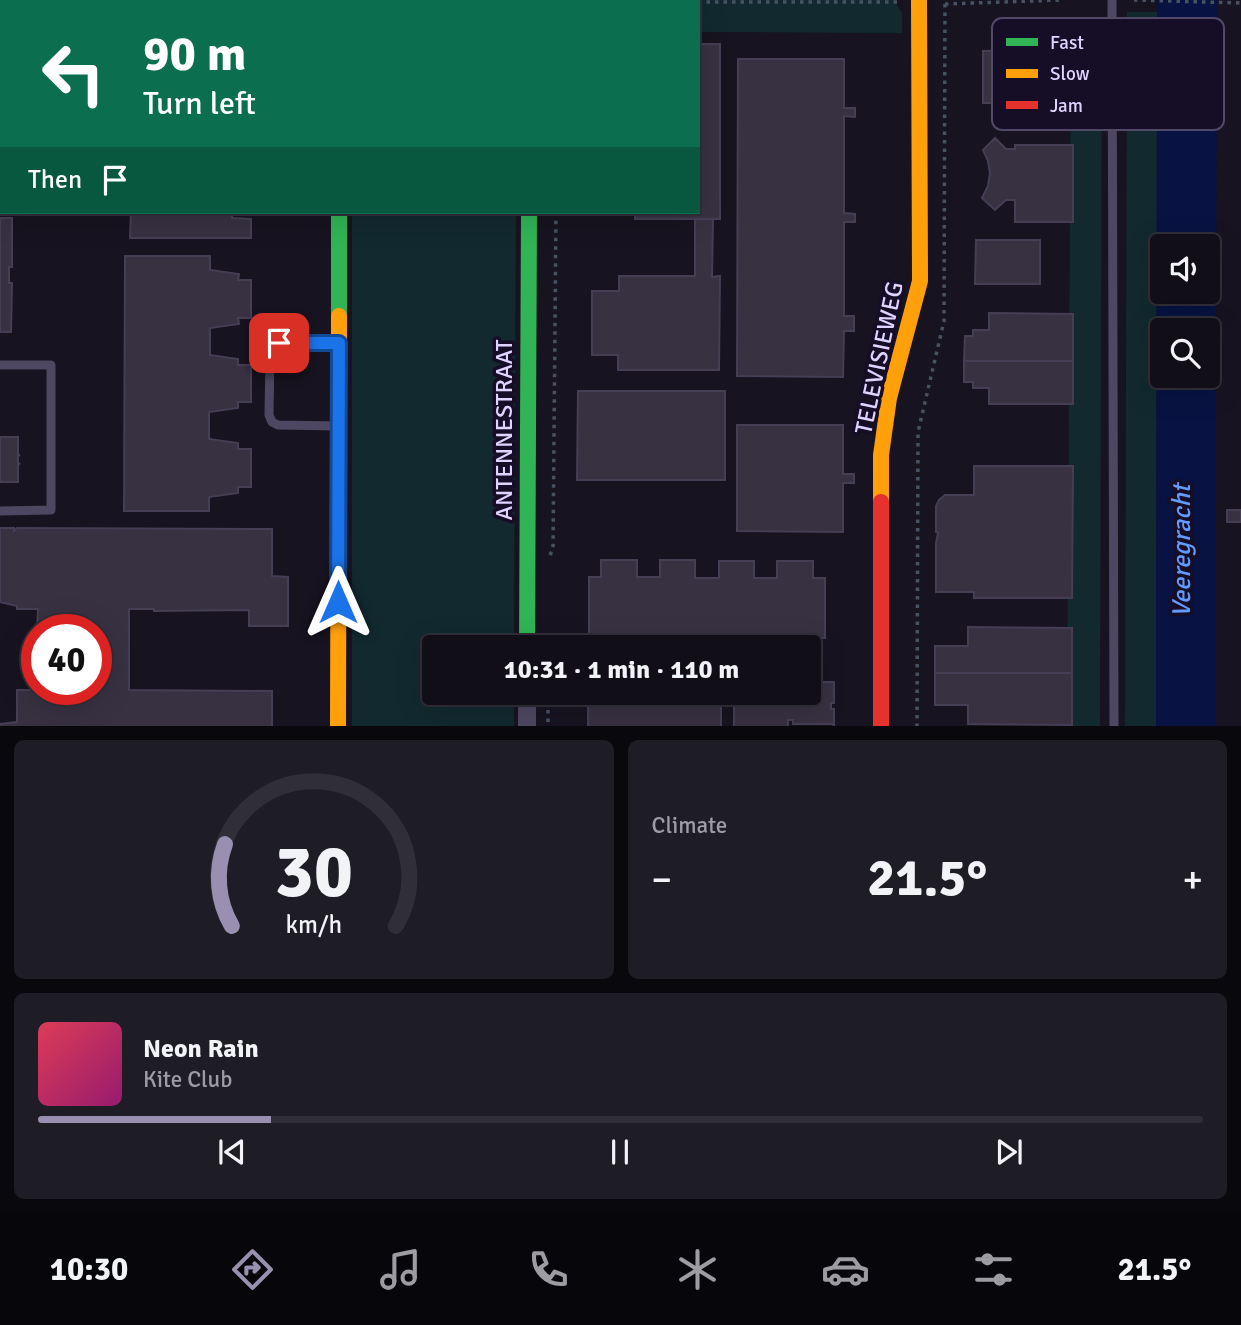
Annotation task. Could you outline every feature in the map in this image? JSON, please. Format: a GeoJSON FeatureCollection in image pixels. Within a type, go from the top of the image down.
{"type":"FeatureCollection","features":[{"type":"Feature","properties":{"kind":"street","name":"TELEVISIEWEG"},"geometry":{"type":"LineString","coordinates":[[881,726],[881,455],[889,398],[920,281],[919,1]]}},
{"type":"Feature","properties":{"kind":"street"},"geometry":{"type":"LineString","coordinates":[[338,726],[339,214]]}},
{"type":"Feature","properties":{"kind":"street","name":"ANTENNESTRAAT"},"geometry":{"type":"LineString","coordinates":[[527,635],[529,214]]}},
{"type":"Feature","properties":{"kind":"street"},"geometry":{"type":"LineString","coordinates":[[527,705],[527,726]]}},
{"type":"Feature","properties":{"kind":"lane"},"geometry":{"type":"LineString","coordinates":[[1112,0],[1112,18]]}},
{"type":"Feature","properties":{"kind":"lane"},"geometry":{"type":"LineString","coordinates":[[1112,130],[1114,726]]}},
{"type":"Feature","properties":{"kind":"lane"},"geometry":{"type":"LineString","coordinates":[[338,426],[278,425],[272,422],[269,415],[270,353],[274,346],[279,343],[339,343]]}},
{"type":"Feature","properties":{"kind":"lane"},"geometry":{"type":"LineString","coordinates":[[0,365],[51,365],[51,510],[0,510]]}},
{"type":"Feature","properties":{"kind":"path"},"geometry":{"type":"LineString","coordinates":[[917,726],[918,432],[944,321],[945,2],[1062,0]]}},
{"type":"Feature","properties":{"kind":"path"},"geometry":{"type":"LineString","coordinates":[[1134,0],[1241,3]]}},
{"type":"Feature","properties":{"kind":"path"},"geometry":{"type":"LineString","coordinates":[[700,2],[919,1]]}},
{"type":"Feature","properties":{"kind":"path"},"geometry":{"type":"LineString","coordinates":[[549,557],[553,549],[556,214]]}},
{"type":"Feature","properties":{"kind":"path"},"geometry":{"type":"LineString","coordinates":[[548,705],[548,726]]}},
{"type":"Feature","properties":{"kind":"green space"},"geometry":{"type":"Polygon","coordinates":[[[700,0],[894,0],[902,13],[902,33],[700,32],[700,0]]]}},
{"type":"Feature","properties":{"kind":"green space"},"geometry":{"type":"Polygon","coordinates":[[[1127,12],[1157,12],[1157,18],[1127,18],[1127,12]]]}},
{"type":"Feature","properties":{"kind":"green space"},"geometry":{"type":"Polygon","coordinates":[[[1070,130],[1102,130],[1100,726],[1067,726],[1070,130]]]}},
{"type":"Feature","properties":{"kind":"green space"},"geometry":{"type":"Polygon","coordinates":[[[1127,130],[1157,130],[1157,234],[1150,234],[1150,304],[1157,304],[1157,318],[1150,318],[1150,388],[1156,388],[1156,726],[1125,726],[1127,130]]]}},
{"type":"Feature","properties":{"kind":"green space"},"geometry":{"type":"Polygon","coordinates":[[[352,214],[516,214],[514,635],[422,635],[422,705],[514,705],[514,726],[352,726],[352,214]]]}},
{"type":"Feature","properties":{"kind":"water"},"geometry":{"type":"Polygon","coordinates":[[[1157,0],[1217,0],[1217,18],[1157,18],[1157,0]]]}},
{"type":"Feature","properties":{"kind":"water"},"geometry":{"type":"Polygon","coordinates":[[[1157,130],[1217,130],[1216,234],[1157,234],[1157,130]]]}},
{"type":"Feature","properties":{"kind":"water"},"geometry":{"type":"Polygon","coordinates":[[[1157,304],[1216,304],[1216,318],[1157,318],[1157,304]]]}},
{"type":"Feature","properties":{"kind":"water","name":"Veeregracht"},"geometry":{"type":"Polygon","coordinates":[[[1156,388],[1216,388],[1215,726],[1156,726],[1156,388]]]}},
{"type":"Feature","properties":{"kind":"building"},"geometry":{"type":"Polygon","coordinates":[[[700,44],[720,44],[720,219],[635,219],[635,214],[700,214],[700,44]]]}},
{"type":"Feature","properties":{"kind":"building"},"geometry":{"type":"Polygon","coordinates":[[[983,51],[992,51],[992,103],[983,103],[983,51]]]}},
{"type":"Feature","properties":{"kind":"building"},"geometry":{"type":"Polygon","coordinates":[[[738,59],[844,59],[844,108],[855,108],[855,117],[844,116],[844,213],[855,214],[855,222],[844,222],[844,316],[854,316],[854,331],[844,331],[843,377],[737,376],[738,59]]]}},
{"type":"Feature","properties":{"kind":"building"},"geometry":{"type":"Polygon","coordinates":[[[995,138],[1006,149],[1015,149],[1015,145],[1073,145],[1073,222],[1015,222],[1015,200],[1006,200],[995,210],[982,198],[990,173],[983,150],[995,138]]]}},
{"type":"Feature","properties":{"kind":"building"},"geometry":{"type":"Polygon","coordinates":[[[131,214],[232,214],[232,218],[251,219],[251,238],[130,238],[131,214]]]}},
{"type":"Feature","properties":{"kind":"building"},"geometry":{"type":"Polygon","coordinates":[[[0,218],[12,218],[12,267],[9,267],[9,283],[12,283],[11,332],[0,332],[0,218]]]}},
{"type":"Feature","properties":{"kind":"building"},"geometry":{"type":"Polygon","coordinates":[[[695,219],[713,219],[712,277],[720,276],[719,370],[618,370],[618,355],[592,355],[592,291],[619,291],[619,276],[695,276],[695,219]]]}},
{"type":"Feature","properties":{"kind":"building"},"geometry":{"type":"Polygon","coordinates":[[[976,240],[1040,240],[1040,284],[975,284],[976,240]]]}},
{"type":"Feature","properties":{"kind":"building"},"geometry":{"type":"Polygon","coordinates":[[[125,256],[210,256],[210,270],[239,274],[238,280],[251,280],[251,318],[238,318],[239,324],[210,328],[210,355],[238,359],[238,365],[251,365],[251,402],[238,402],[238,408],[209,412],[209,439],[238,443],[238,449],[251,449],[251,487],[238,487],[238,493],[209,497],[209,511],[124,511],[125,256]]]}},
{"type":"Feature","properties":{"kind":"building"},"geometry":{"type":"Polygon","coordinates":[[[989,313],[1073,314],[1073,361],[964,361],[965,336],[973,336],[973,330],[989,330],[989,313]]]}},
{"type":"Feature","properties":{"kind":"building"},"geometry":{"type":"Polygon","coordinates":[[[964,361],[1073,361],[1073,404],[989,404],[989,388],[973,388],[973,382],[964,382],[964,361]]]}},
{"type":"Feature","properties":{"kind":"building"},"geometry":{"type":"Polygon","coordinates":[[[578,391],[725,391],[725,480],[577,480],[578,391]]]}},
{"type":"Feature","properties":{"kind":"building"},"geometry":{"type":"Polygon","coordinates":[[[737,425],[843,425],[843,474],[854,474],[854,483],[843,483],[843,532],[737,531],[737,425]]]}},
{"type":"Feature","properties":{"kind":"building"},"geometry":{"type":"Polygon","coordinates":[[[0,437],[18,437],[18,482],[0,482],[0,437]]]}},
{"type":"Feature","properties":{"kind":"building"},"geometry":{"type":"Polygon","coordinates":[[[974,466],[1073,466],[1072,598],[974,598],[974,592],[936,592],[936,506],[945,495],[974,495],[974,466]]]}},
{"type":"Feature","properties":{"kind":"building"},"geometry":{"type":"Polygon","coordinates":[[[1227,510],[1241,510],[1241,522],[1227,522],[1227,510]]]}},
{"type":"Feature","properties":{"kind":"building"},"geometry":{"type":"Polygon","coordinates":[[[0,528],[14,528],[14,531],[17,528],[272,529],[272,576],[288,577],[288,626],[249,626],[249,610],[129,609],[129,690],[272,691],[272,726],[0,726],[17,722],[17,690],[21,690],[21,705],[112,705],[112,614],[38,614],[38,609],[17,609],[17,606],[0,602],[0,528]]]}},
{"type":"Feature","properties":{"kind":"building"},"geometry":{"type":"Polygon","coordinates":[[[601,560],[637,560],[637,577],[660,577],[660,560],[695,560],[695,578],[719,578],[719,561],[754,561],[754,578],[777,578],[777,561],[813,561],[813,578],[825,578],[825,638],[821,638],[821,635],[589,635],[589,577],[601,577],[601,560]]]}},
{"type":"Feature","properties":{"kind":"building"},"geometry":{"type":"Polygon","coordinates":[[[968,627],[1072,628],[1072,673],[935,673],[935,646],[968,646],[968,627]]]}},
{"type":"Feature","properties":{"kind":"building"},"geometry":{"type":"Polygon","coordinates":[[[935,673],[1072,673],[1072,725],[968,724],[968,705],[935,705],[935,673]]]}},
{"type":"Feature","properties":{"kind":"building"},"geometry":{"type":"Polygon","coordinates":[[[821,682],[834,682],[834,703],[831,703],[831,709],[834,709],[834,726],[793,724],[793,720],[788,720],[788,726],[734,726],[734,705],[821,705],[821,682]]]}},
{"type":"Feature","properties":{"kind":"building"},"geometry":{"type":"Polygon","coordinates":[[[588,705],[721,705],[721,726],[588,726],[588,705]]]}},
{"type":"Feature","properties":{"kind":"traffic: fast"},"geometry":{"type":"LineString","coordinates":[[339,214],[339,316]]}},
{"type":"Feature","properties":{"kind":"traffic: fast"},"geometry":{"type":"LineString","coordinates":[[527,635],[529,214]]}},
{"type":"Feature","properties":{"kind":"traffic: slow"},"geometry":{"type":"LineString","coordinates":[[881,502],[881,455],[889,398],[920,281],[919,0]]}},
{"type":"Feature","properties":{"kind":"traffic: slow"},"geometry":{"type":"LineString","coordinates":[[338,726],[339,316]]}},
{"type":"Feature","properties":{"kind":"traffic: jam"},"geometry":{"type":"LineString","coordinates":[[881,502],[881,726]]}},
{"type":"Feature","properties":{"kind":"route"},"geometry":{"type":"LineString","coordinates":[[279,343],[339,343],[338,602]]}}]}
